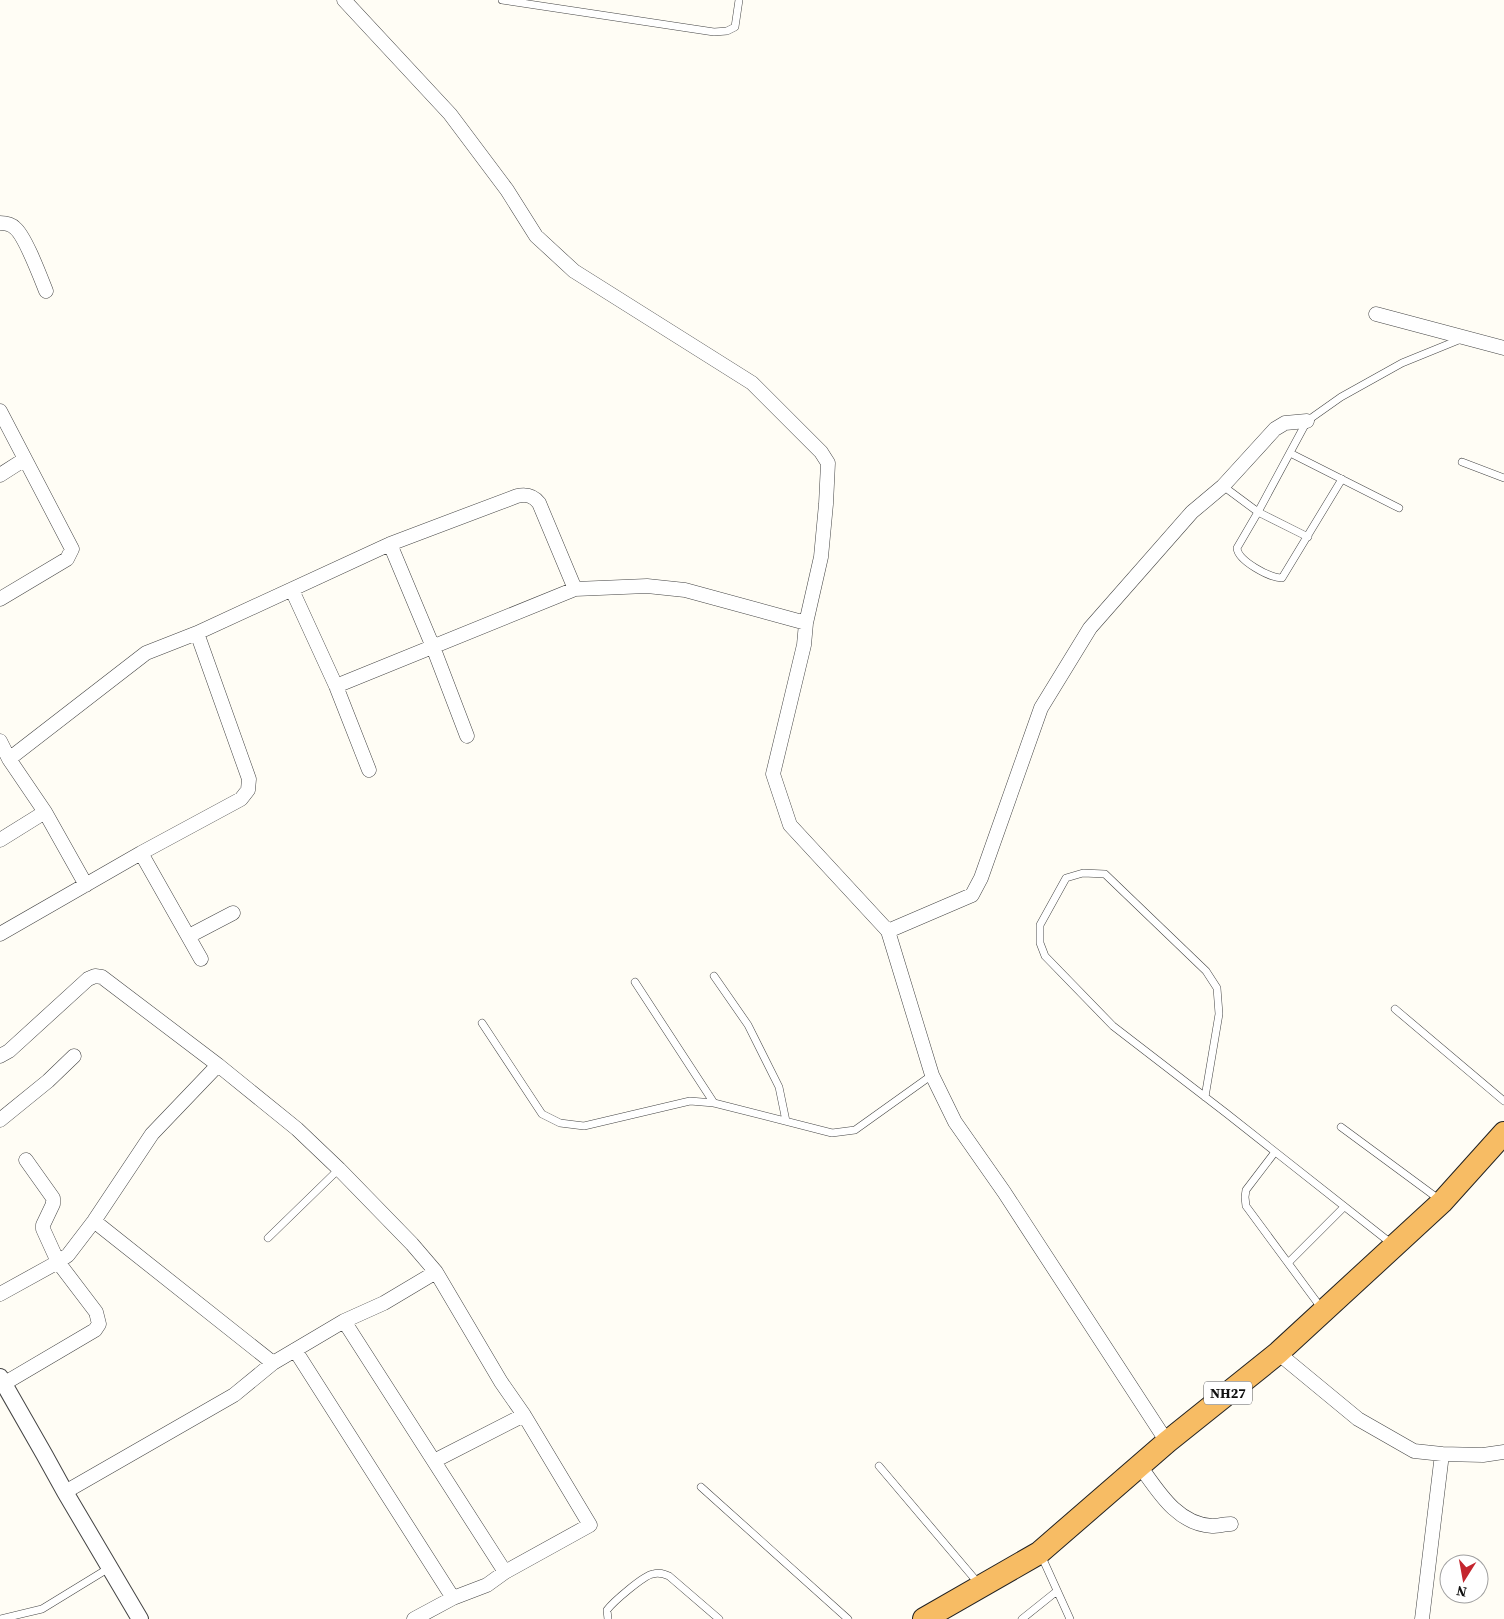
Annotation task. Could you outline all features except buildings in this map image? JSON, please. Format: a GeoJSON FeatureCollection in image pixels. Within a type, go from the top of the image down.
{"type":"FeatureCollection","features":[{"type":"Feature","properties":{"kind":"highway","name":"NH27"},"geometry":{"type":"LineString","coordinates":[[924,1619],[1040,1553],[1167,1442],[1278,1353],[1442,1202],[1504,1133]]}},
{"type":"Feature","properties":{"kind":"street"},"geometry":{"type":"LineString","coordinates":[[344,0],[450,114],[507,190],[536,236],[574,271],[752,383],[821,452],[828,463],[821,557],[806,624],[804,645],[773,774],[790,825],[888,931],[932,1075],[955,1122],[1004,1192],[1167,1442]]}},
{"type":"Feature","properties":{"kind":"street"},"geometry":{"type":"LineString","coordinates":[[0,223],[5,223],[15,228],[22,237],[46,291]]}},
{"type":"Feature","properties":{"kind":"street"},"geometry":{"type":"LineString","coordinates":[[1376,314],[1504,348]]}},
{"type":"Feature","properties":{"kind":"street"},"geometry":{"type":"LineString","coordinates":[[0,411],[72,549],[68,559],[0,599]]}},
{"type":"Feature","properties":{"kind":"street"},"geometry":{"type":"LineString","coordinates":[[888,931],[972,895],[981,878],[1041,708],[1090,628],[1192,512],[1223,486],[1275,429],[1285,423],[1307,421]]}},
{"type":"Feature","properties":{"kind":"street"},"geometry":{"type":"LineString","coordinates":[[0,475],[25,459]]}},
{"type":"Feature","properties":{"kind":"street"},"geometry":{"type":"LineString","coordinates":[[86,885],[45,812],[3,749],[146,653],[197,633],[390,544],[517,496],[530,495],[536,498],[575,589]]}},
{"type":"Feature","properties":{"kind":"street"},"geometry":{"type":"LineString","coordinates":[[390,544],[433,647],[467,736]]}},
{"type":"Feature","properties":{"kind":"street"},"geometry":{"type":"LineString","coordinates":[[336,686],[575,589],[647,586],[685,590],[806,624]]}},
{"type":"Feature","properties":{"kind":"street"},"geometry":{"type":"LineString","coordinates":[[292,590],[336,686],[369,770]]}},
{"type":"Feature","properties":{"kind":"street"},"geometry":{"type":"LineString","coordinates":[[0,934],[141,853],[241,799],[248,790],[249,779],[197,633]]}},
{"type":"Feature","properties":{"kind":"street"},"geometry":{"type":"LineString","coordinates":[[0,840],[45,812]]}},
{"type":"Feature","properties":{"kind":"street"},"geometry":{"type":"LineString","coordinates":[[141,853],[201,959]]}},
{"type":"Feature","properties":{"kind":"street"},"geometry":{"type":"LineString","coordinates":[[189,936],[233,913]]}},
{"type":"Feature","properties":{"kind":"street"},"geometry":{"type":"LineString","coordinates":[[0,1056],[10,1051],[88,979],[95,976],[102,977],[297,1129],[412,1244],[436,1272],[501,1382],[524,1415],[590,1524],[505,1572],[487,1585],[453,1598],[414,1619]]}},
{"type":"Feature","properties":{"kind":"street"},"geometry":{"type":"LineString","coordinates":[[0,1120],[48,1082],[74,1056]]}},
{"type":"Feature","properties":{"kind":"street"},"geometry":{"type":"LineString","coordinates":[[0,1294],[68,1255],[94,1221],[152,1134],[218,1066]]}},
{"type":"Feature","properties":{"kind":"street"},"geometry":{"type":"LineString","coordinates":[[26,1160],[53,1198],[53,1204],[43,1225],[58,1262],[96,1312],[98,1324],[95,1330],[2,1382],[140,1619]]}},
{"type":"Feature","properties":{"kind":"street"},"geometry":{"type":"LineString","coordinates":[[94,1221],[273,1363]]}},
{"type":"Feature","properties":{"kind":"street"},"geometry":{"type":"LineString","coordinates":[[65,1492],[234,1396],[273,1363],[344,1321],[384,1304],[436,1272]]}},
{"type":"Feature","properties":{"kind":"street"},"geometry":{"type":"LineString","coordinates":[[344,1321],[505,1572]]}},
{"type":"Feature","properties":{"kind":"street"},"geometry":{"type":"LineString","coordinates":[[295,1350],[453,1598]]}},
{"type":"Feature","properties":{"kind":"street"},"geometry":{"type":"LineString","coordinates":[[1278,1353],[1358,1419],[1414,1451],[1483,1455],[1504,1452]]}},
{"type":"Feature","properties":{"kind":"street"},"geometry":{"type":"LineString","coordinates":[[434,1461],[524,1415]]}},
{"type":"Feature","properties":{"kind":"street"},"geometry":{"type":"LineString","coordinates":[[1422,1619],[1442,1454]]}},
{"type":"Feature","properties":{"kind":"street"},"geometry":{"type":"LineString","coordinates":[[1140,1466],[1170,1507],[1190,1521],[1211,1526],[1231,1524]]}},
{"type":"Feature","properties":{"kind":"lane"},"geometry":{"type":"LineString","coordinates":[[502,0],[714,32],[727,31],[734,27],[739,0]]}},
{"type":"Feature","properties":{"kind":"lane"},"geometry":{"type":"LineString","coordinates":[[1342,479],[1282,578],[1268,575],[1237,554],[1236,548],[1258,512],[1307,421],[1341,397],[1402,363],[1464,338]]}},
{"type":"Feature","properties":{"kind":"lane"},"geometry":{"type":"LineString","coordinates":[[1290,453],[1399,508]]}},
{"type":"Feature","properties":{"kind":"lane"},"geometry":{"type":"LineString","coordinates":[[1462,462],[1504,478]]}},
{"type":"Feature","properties":{"kind":"lane"},"geometry":{"type":"LineString","coordinates":[[1223,486],[1258,512],[1308,537]]}},
{"type":"Feature","properties":{"kind":"lane"},"geometry":{"type":"LineString","coordinates":[[1205,1097],[1219,1014],[1218,988],[1206,971],[1105,874],[1083,873],[1066,878],[1040,925],[1040,943],[1045,956],[1113,1026],[1394,1246]]}},
{"type":"Feature","properties":{"kind":"lane"},"geometry":{"type":"LineString","coordinates":[[714,976],[748,1025],[779,1087],[786,1121]]}},
{"type":"Feature","properties":{"kind":"lane"},"geometry":{"type":"LineString","coordinates":[[635,982],[714,1104]]}},
{"type":"Feature","properties":{"kind":"lane"},"geometry":{"type":"LineString","coordinates":[[1395,1009],[1504,1101]]}},
{"type":"Feature","properties":{"kind":"lane"},"geometry":{"type":"LineString","coordinates":[[482,1023],[542,1114],[560,1123],[584,1126],[690,1101],[714,1104],[832,1133],[856,1130],[932,1075]]}},
{"type":"Feature","properties":{"kind":"lane"},"geometry":{"type":"LineString","coordinates":[[1341,1127],[1442,1202]]}},
{"type":"Feature","properties":{"kind":"lane"},"geometry":{"type":"LineString","coordinates":[[1276,1152],[1246,1190],[1246,1206],[1323,1311]]}},
{"type":"Feature","properties":{"kind":"lane"},"geometry":{"type":"LineString","coordinates":[[268,1238],[339,1169]]}},
{"type":"Feature","properties":{"kind":"lane"},"geometry":{"type":"LineString","coordinates":[[1288,1263],[1344,1207]]}},
{"type":"Feature","properties":{"kind":"lane"},"geometry":{"type":"LineString","coordinates":[[879,1466],[981,1587]]}},
{"type":"Feature","properties":{"kind":"lane"},"geometry":{"type":"LineString","coordinates":[[701,1487],[848,1619]]}},
{"type":"Feature","properties":{"kind":"lane"},"geometry":{"type":"LineString","coordinates":[[1040,1553],[1070,1619]]}},
{"type":"Feature","properties":{"kind":"lane"},"geometry":{"type":"LineString","coordinates":[[0,1619],[42,1609],[110,1568]]}},
{"type":"Feature","properties":{"kind":"lane"},"geometry":{"type":"LineString","coordinates":[[608,1619],[607,1610],[612,1602],[652,1574],[662,1573],[676,1581],[719,1619]]}},
{"type":"Feature","properties":{"kind":"lane"},"geometry":{"type":"LineString","coordinates":[[1022,1619],[1057,1592]]}}]}
